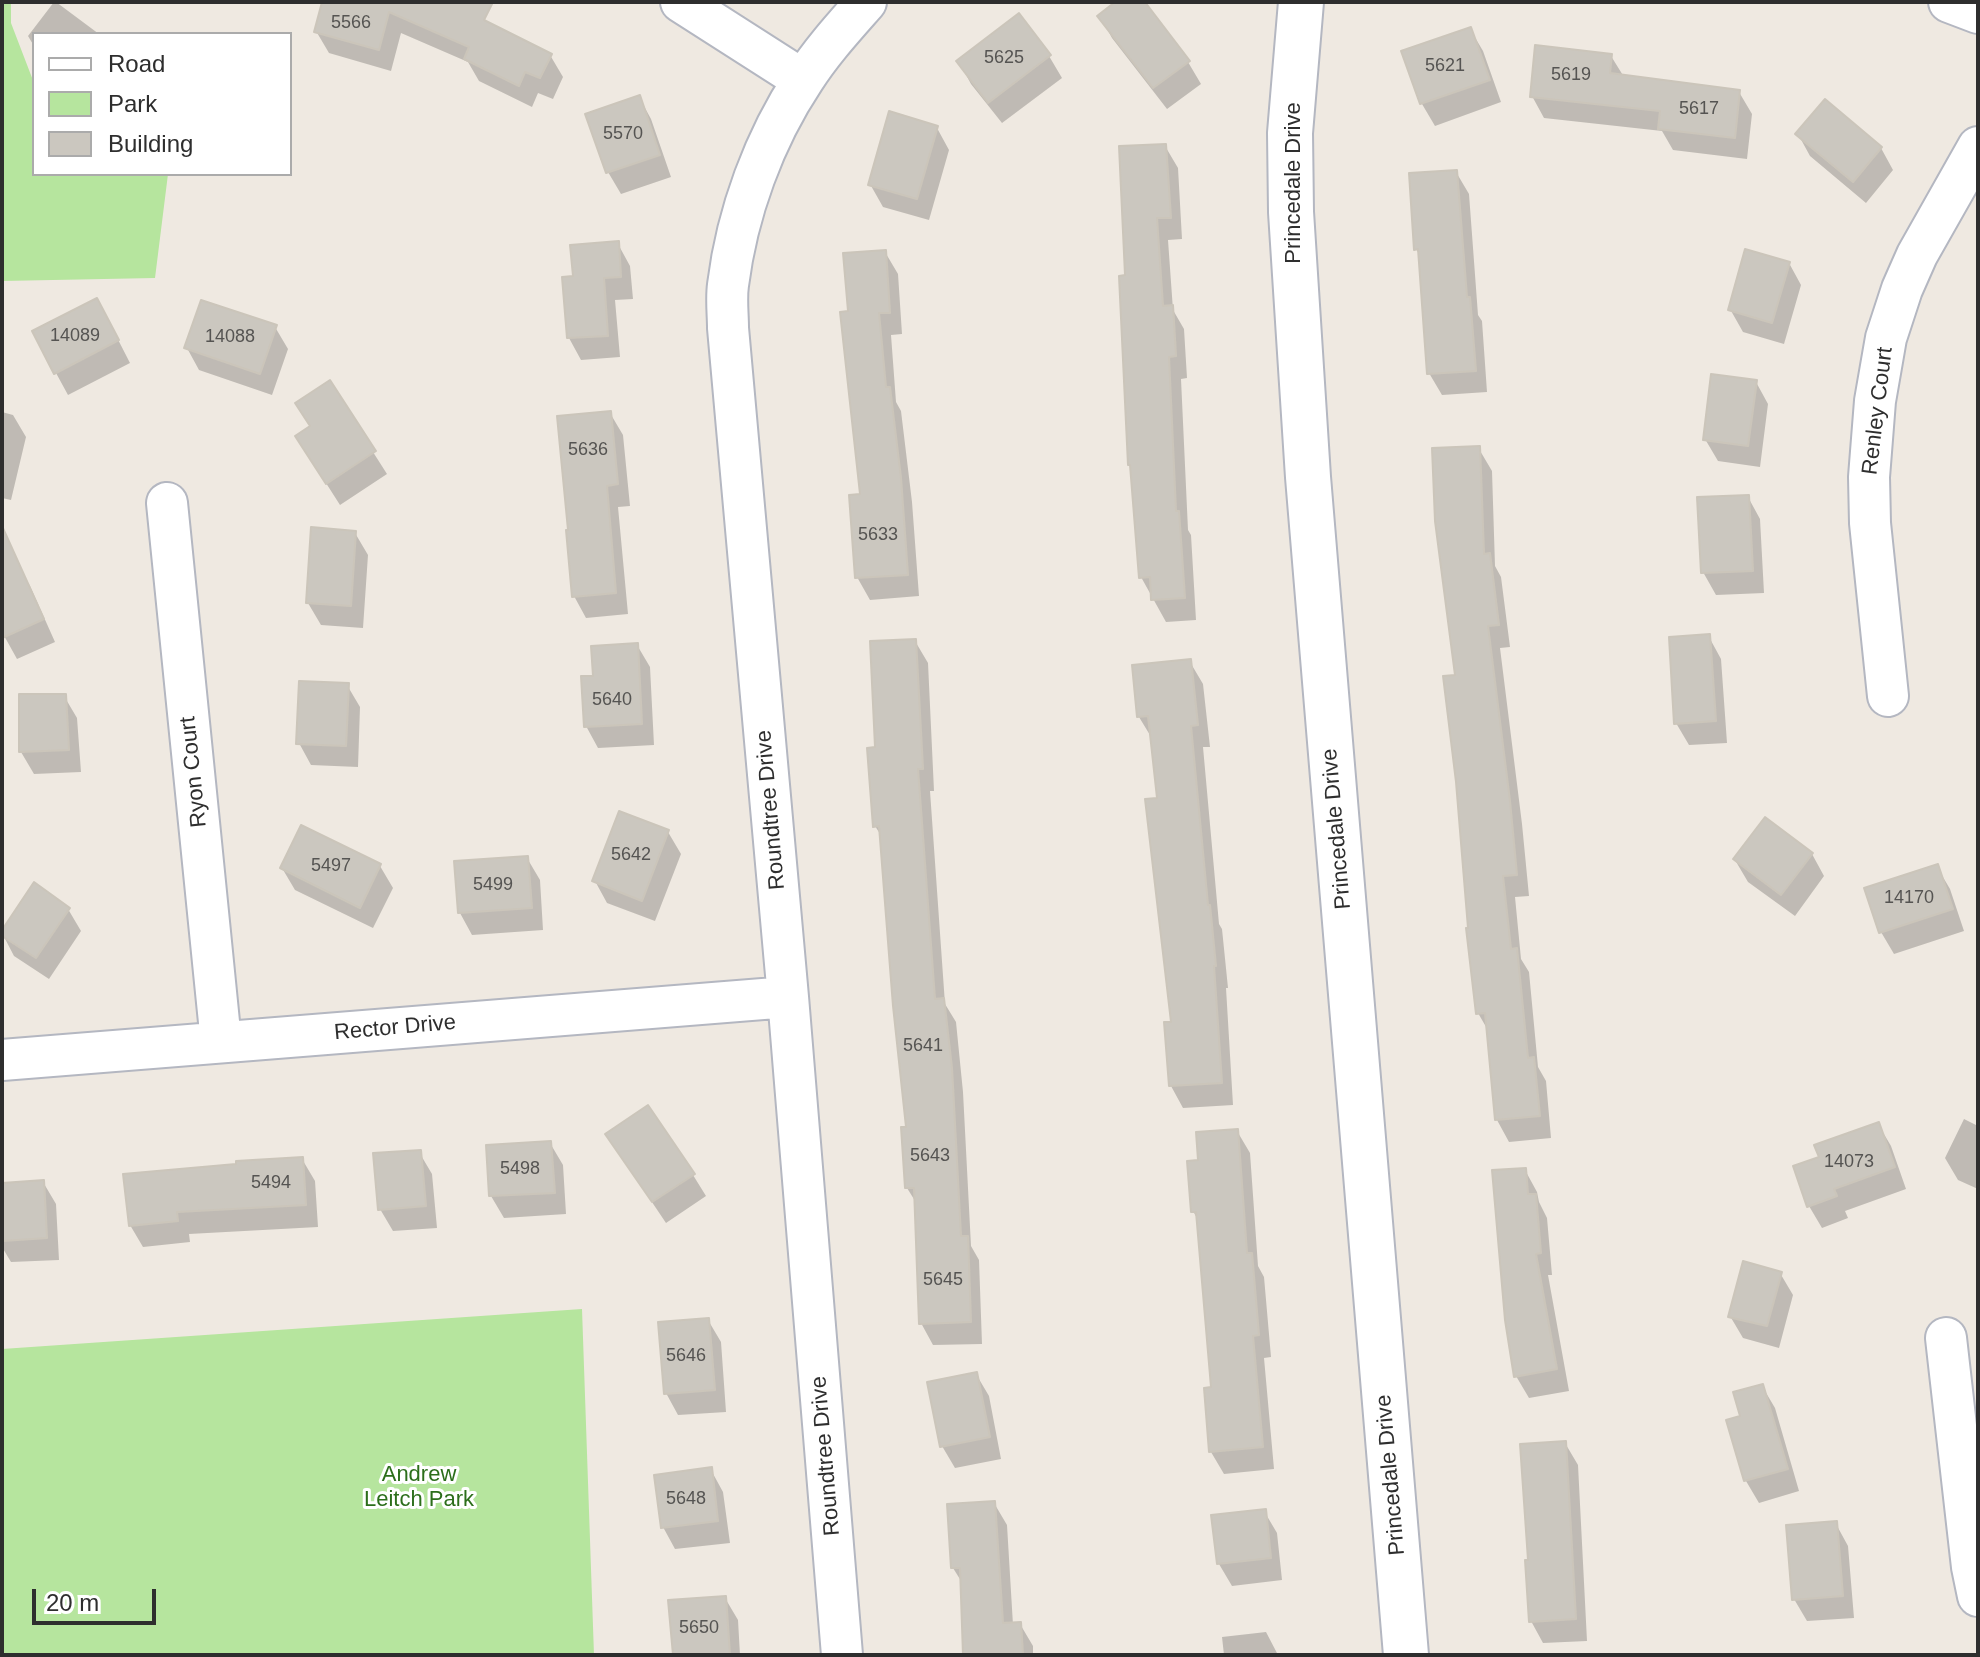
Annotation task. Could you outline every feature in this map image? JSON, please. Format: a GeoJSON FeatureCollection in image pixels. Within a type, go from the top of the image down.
{"type":"FeatureCollection","features":[{"type":"Feature","properties":{"kind":"street"},"geometry":{"type":"LineString","coordinates":[[681,2],[803,80]]}},
{"type":"Feature","properties":{"kind":"street","name":"Roundtree Drive"},"geometry":{"type":"LineString","coordinates":[[842,1655],[788,997],[728,328],[728,288],[735,242],[753,183],[779,120],[822,52],[866,2]]}},
{"type":"Feature","properties":{"kind":"street","name":"Princedale Drive"},"geometry":{"type":"LineString","coordinates":[[1301,2],[1290,133],[1291,212],[1308,477],[1406,1655]]}},
{"type":"Feature","properties":{"kind":"street"},"geometry":{"type":"LineString","coordinates":[[1949,2],[1978,13]]}},
{"type":"Feature","properties":{"kind":"street","name":"Renley Court"},"geometry":{"type":"LineString","coordinates":[[1888,696],[1870,523],[1869,477],[1875,401],[1886,338],[1902,289],[1917,255],[1978,147]]}},
{"type":"Feature","properties":{"kind":"street","name":"Ryon Court"},"geometry":{"type":"LineString","coordinates":[[167,503],[221,1042]]}},
{"type":"Feature","properties":{"kind":"street","name":"Rector Drive"},"geometry":{"type":"LineString","coordinates":[[2,1060],[788,997]]}},
{"type":"Feature","properties":{"kind":"street"},"geometry":{"type":"LineString","coordinates":[[1946,1338],[1978,1596]]}},
{"type":"Feature","properties":{"kind":"green space"},"geometry":{"type":"Polygon","coordinates":[[[2,2],[11,2],[11,23],[32,78],[32,176],[168,176],[155,278],[2,281],[2,2]]]}},
{"type":"Feature","properties":{"kind":"green space","name":"Andrew Leitch Park"},"geometry":{"type":"Polygon","coordinates":[[[582,1309],[594,1655],[2,1655],[2,1349],[582,1309]]]}},
{"type":"Feature","properties":{"kind":"building"},"geometry":{"type":"Polygon","coordinates":[[[322,2],[493,2],[484,20],[552,54],[540,78],[525,72],[519,86],[464,59],[469,47],[389,12],[379,50],[314,32],[322,2]]]}},
{"type":"Feature","properties":{"kind":"building"},"geometry":{"type":"Polygon","coordinates":[[[1115,2],[1145,2],[1190,61],[1153,88],[1097,16],[1115,2]]]}},
{"type":"Feature","properties":{"kind":"building"},"geometry":{"type":"Polygon","coordinates":[[[1019,13],[1051,55],[988,103],[956,61],[1019,13]]]}},
{"type":"Feature","properties":{"kind":"building"},"geometry":{"type":"Polygon","coordinates":[[[1471,27],[1490,80],[1420,104],[1401,51],[1471,27]]]}},
{"type":"Feature","properties":{"kind":"building"},"geometry":{"type":"Polygon","coordinates":[[[1535,45],[1612,54],[1610,73],[1740,90],[1735,138],[1658,129],[1660,111],[1530,97],[1535,45]]]}},
{"type":"Feature","properties":{"kind":"building"},"geometry":{"type":"Polygon","coordinates":[[[640,95],[660,155],[606,173],[585,114],[640,95]]]}},
{"type":"Feature","properties":{"kind":"building"},"geometry":{"type":"Polygon","coordinates":[[[1825,99],[1882,147],[1853,182],[1795,134],[1825,99]]]}},
{"type":"Feature","properties":{"kind":"building"},"geometry":{"type":"Polygon","coordinates":[[[889,111],[938,126],[917,199],[868,185],[889,111]]]}},
{"type":"Feature","properties":{"kind":"building"},"geometry":{"type":"Polygon","coordinates":[[[1166,144],[1171,218],[1157,218],[1163,306],[1173,305],[1176,356],[1169,357],[1176,511],[1179,511],[1185,598],[1151,600],[1150,577],[1139,578],[1128,465],[1119,276],[1125,275],[1119,146],[1166,144]]]}},
{"type":"Feature","properties":{"kind":"building"},"geometry":{"type":"Polygon","coordinates":[[[1457,170],[1476,371],[1427,374],[1409,173],[1457,170]]]}},
{"type":"Feature","properties":{"kind":"building"},"geometry":{"type":"Polygon","coordinates":[[[619,241],[621,277],[604,278],[608,336],[567,338],[562,277],[573,276],[570,245],[619,241]]]}},
{"type":"Feature","properties":{"kind":"building"},"geometry":{"type":"Polygon","coordinates":[[[1745,249],[1790,262],[1772,323],[1728,310],[1745,249]]]}},
{"type":"Feature","properties":{"kind":"building"},"geometry":{"type":"Polygon","coordinates":[[[886,250],[890,313],[879,313],[886,387],[890,387],[901,478],[908,575],[855,578],[849,495],[860,494],[840,312],[848,311],[843,253],[886,250]]]}},
{"type":"Feature","properties":{"kind":"building"},"geometry":{"type":"Polygon","coordinates":[[[97,298],[119,340],[54,374],[32,331],[97,298]]]}},
{"type":"Feature","properties":{"kind":"building"},"geometry":{"type":"Polygon","coordinates":[[[201,300],[277,325],[260,374],[184,348],[201,300]]]}},
{"type":"Feature","properties":{"kind":"building"},"geometry":{"type":"Polygon","coordinates":[[[1711,374],[1757,380],[1748,446],[1703,440],[1711,374]]]}},
{"type":"Feature","properties":{"kind":"building"},"geometry":{"type":"Polygon","coordinates":[[[330,380],[376,451],[326,484],[295,436],[310,426],[295,403],[330,380]]]}},
{"type":"Feature","properties":{"kind":"building"},"geometry":{"type":"Polygon","coordinates":[[[611,411],[618,484],[607,486],[616,593],[572,597],[557,416],[611,411]]]}},
{"type":"Feature","properties":{"kind":"building"},"geometry":{"type":"Polygon","coordinates":[[[1480,446],[1484,554],[1490,553],[1499,625],[1488,626],[1517,875],[1503,876],[1511,949],[1517,948],[1528,1058],[1534,1057],[1540,1116],[1495,1120],[1485,1013],[1476,1014],[1466,928],[1456,782],[1443,676],[1455,675],[1435,521],[1432,448],[1480,446]]]}},
{"type":"Feature","properties":{"kind":"building"},"geometry":{"type":"Polygon","coordinates":[[[1749,495],[1753,571],[1701,573],[1697,497],[1749,495]]]}},
{"type":"Feature","properties":{"kind":"building"},"geometry":{"type":"Polygon","coordinates":[[[2,526],[44,619],[2,638],[2,526]]]}},
{"type":"Feature","properties":{"kind":"building"},"geometry":{"type":"Polygon","coordinates":[[[311,527],[356,531],[351,606],[306,603],[311,527]]]}},
{"type":"Feature","properties":{"kind":"building"},"geometry":{"type":"Polygon","coordinates":[[[1710,634],[1716,721],[1674,724],[1669,637],[1710,634]]]}},
{"type":"Feature","properties":{"kind":"building"},"geometry":{"type":"Polygon","coordinates":[[[916,639],[923,769],[918,769],[935,999],[944,998],[952,1068],[961,1236],[968,1236],[971,1322],[919,1324],[914,1188],[905,1188],[901,1127],[906,1127],[879,826],[873,827],[867,748],[875,747],[870,641],[916,639]]]}},
{"type":"Feature","properties":{"kind":"building"},"geometry":{"type":"Polygon","coordinates":[[[638,643],[642,724],[584,727],[581,676],[593,676],[591,646],[638,643]]]}},
{"type":"Feature","properties":{"kind":"building"},"geometry":{"type":"Polygon","coordinates":[[[1191,659],[1198,725],[1191,726],[1216,966],[1222,1083],[1169,1086],[1164,1022],[1171,1022],[1145,799],[1157,798],[1148,716],[1137,717],[1132,665],[1191,659]]]}},
{"type":"Feature","properties":{"kind":"building"},"geometry":{"type":"Polygon","coordinates":[[[299,681],[349,683],[346,746],[296,744],[299,681]]]}},
{"type":"Feature","properties":{"kind":"building"},"geometry":{"type":"Polygon","coordinates":[[[19,694],[66,694],[69,750],[19,752],[19,694]]]}},
{"type":"Feature","properties":{"kind":"building"},"geometry":{"type":"Polygon","coordinates":[[[619,811],[669,830],[642,901],[592,881],[619,811]]]}},
{"type":"Feature","properties":{"kind":"building"},"geometry":{"type":"Polygon","coordinates":[[[1765,817],[1813,853],[1781,895],[1733,859],[1765,817]]]}},
{"type":"Feature","properties":{"kind":"building"},"geometry":{"type":"Polygon","coordinates":[[[301,825],[381,864],[360,908],[280,868],[301,825]]]}},
{"type":"Feature","properties":{"kind":"building"},"geometry":{"type":"Polygon","coordinates":[[[528,856],[532,908],[458,913],[454,861],[528,856]]]}},
{"type":"Feature","properties":{"kind":"building"},"geometry":{"type":"Polygon","coordinates":[[[1938,864],[1953,909],[1879,933],[1864,888],[1938,864]]]}},
{"type":"Feature","properties":{"kind":"building"},"geometry":{"type":"Polygon","coordinates":[[[34,882],[70,908],[36,958],[2,936],[2,930],[34,882]]]}},
{"type":"Feature","properties":{"kind":"building"},"geometry":{"type":"Polygon","coordinates":[[[648,1105],[695,1174],[652,1202],[605,1134],[648,1105]]]}},
{"type":"Feature","properties":{"kind":"building"},"geometry":{"type":"Polygon","coordinates":[[[1879,1122],[1895,1167],[1834,1189],[1837,1196],[1807,1207],[1793,1166],[1819,1157],[1814,1145],[1879,1122]]]}},
{"type":"Feature","properties":{"kind":"building"},"geometry":{"type":"Polygon","coordinates":[[[1238,1129],[1247,1253],[1252,1253],[1259,1335],[1253,1336],[1263,1447],[1209,1452],[1204,1388],[1211,1387],[1196,1212],[1191,1212],[1187,1161],[1198,1160],[1196,1132],[1238,1129]]]}},
{"type":"Feature","properties":{"kind":"building"},"geometry":{"type":"Polygon","coordinates":[[[551,1141],[555,1193],[489,1196],[486,1145],[551,1141]]]}},
{"type":"Feature","properties":{"kind":"building"},"geometry":{"type":"Polygon","coordinates":[[[421,1150],[426,1206],[378,1210],[373,1153],[421,1150]]]}},
{"type":"Feature","properties":{"kind":"building"},"geometry":{"type":"Polygon","coordinates":[[[303,1157],[306,1205],[177,1212],[178,1221],[129,1226],[123,1174],[303,1157]]]}},
{"type":"Feature","properties":{"kind":"building"},"geometry":{"type":"Polygon","coordinates":[[[1526,1168],[1528,1194],[1536,1194],[1541,1253],[1536,1254],[1557,1369],[1514,1377],[1505,1320],[1492,1170],[1526,1168]]]}},
{"type":"Feature","properties":{"kind":"building"},"geometry":{"type":"Polygon","coordinates":[[[44,1180],[47,1238],[2,1241],[2,1183],[44,1180]]]}},
{"type":"Feature","properties":{"kind":"building"},"geometry":{"type":"Polygon","coordinates":[[[1743,1261],[1782,1272],[1767,1326],[1728,1317],[1743,1261]]]}},
{"type":"Feature","properties":{"kind":"building"},"geometry":{"type":"Polygon","coordinates":[[[709,1318],[715,1390],[664,1394],[658,1322],[709,1318]]]}},
{"type":"Feature","properties":{"kind":"building"},"geometry":{"type":"Polygon","coordinates":[[[977,1372],[990,1437],[940,1447],[927,1382],[977,1372]]]}},
{"type":"Feature","properties":{"kind":"building"},"geometry":{"type":"Polygon","coordinates":[[[1763,1384],[1788,1469],[1744,1481],[1726,1420],[1740,1416],[1733,1392],[1763,1384]]]}},
{"type":"Feature","properties":{"kind":"building"},"geometry":{"type":"Polygon","coordinates":[[[1566,1441],[1576,1619],[1529,1622],[1520,1444],[1566,1441]]]}},
{"type":"Feature","properties":{"kind":"building"},"geometry":{"type":"Polygon","coordinates":[[[712,1467],[718,1521],[661,1528],[654,1475],[712,1467]]]}},
{"type":"Feature","properties":{"kind":"building"},"geometry":{"type":"Polygon","coordinates":[[[995,1501],[1003,1623],[1021,1622],[1023,1655],[963,1655],[960,1568],[951,1568],[947,1504],[995,1501]]]}},
{"type":"Feature","properties":{"kind":"building"},"geometry":{"type":"Polygon","coordinates":[[[1266,1509],[1271,1558],[1217,1564],[1211,1515],[1266,1509]]]}},
{"type":"Feature","properties":{"kind":"building"},"geometry":{"type":"Polygon","coordinates":[[[1837,1521],[1843,1596],[1792,1600],[1786,1525],[1837,1521]]]}},
{"type":"Feature","properties":{"kind":"building"},"geometry":{"type":"Polygon","coordinates":[[[726,1596],[730,1655],[673,1655],[668,1600],[726,1596]]]}}]}
